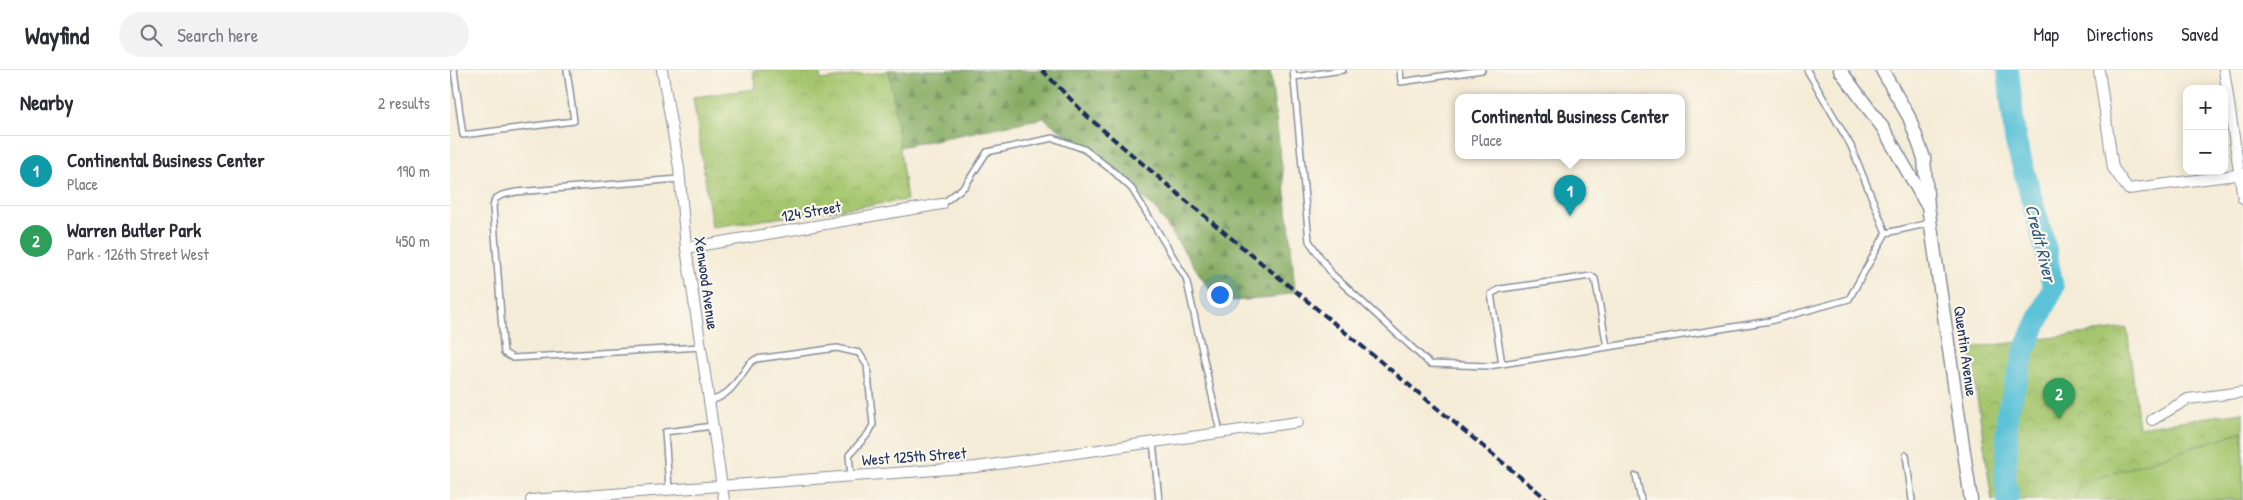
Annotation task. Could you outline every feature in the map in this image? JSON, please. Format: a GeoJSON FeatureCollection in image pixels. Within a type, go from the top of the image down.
{"type":"FeatureCollection","features":[{"type":"Feature","properties":{"kind":"street","name":"Xenwood Avenue"},"geometry":{"type":"LineString","coordinates":[[662,70],[680,179],[686,248],[724,500]]}},
{"type":"Feature","properties":{"kind":"street","name":"Quentin Avenue"},"geometry":{"type":"LineString","coordinates":[[1840,70],[1883,128],[1928,206]]}},
{"type":"Feature","properties":{"kind":"street","name":"Quentin Avenue"},"geometry":{"type":"LineString","coordinates":[[1882,70],[1909,117],[1924,158],[1930,223],[1971,500]]}},
{"type":"Feature","properties":{"kind":"street"},"geometry":{"type":"LineString","coordinates":[[2099,70],[2113,168],[2128,189],[2241,174]]}},
{"type":"Feature","properties":{"kind":"street"},"geometry":{"type":"LineString","coordinates":[[2224,70],[2241,174],[2243,198]]}},
{"type":"Feature","properties":{"kind":"street","name":"124 Street"},"geometry":{"type":"LineString","coordinates":[[686,248],[942,204]]}},
{"type":"Feature","properties":{"kind":"street"},"geometry":{"type":"LineString","coordinates":[[2152,420],[2188,399],[2243,392]]}},
{"type":"Feature","properties":{"kind":"street","name":"West 125th Street"},"geometry":{"type":"LineString","coordinates":[[531,500],[669,488],[722,486],[976,467],[1298,422]]}},
{"type":"Feature","properties":{"kind":"lane"},"geometry":{"type":"LineString","coordinates":[[454,70],[463,135],[574,121],[568,70]]}},
{"type":"Feature","properties":{"kind":"lane"},"geometry":{"type":"LineString","coordinates":[[1294,70],[1309,241],[1332,274],[1430,364],[1489,366],[1770,322],[1849,299],[1886,233],[1930,223]]}},
{"type":"Feature","properties":{"kind":"lane"},"geometry":{"type":"LineString","coordinates":[[1294,77],[1343,70]]}},
{"type":"Feature","properties":{"kind":"lane"},"geometry":{"type":"LineString","coordinates":[[1400,70],[1402,82],[1482,70]]}},
{"type":"Feature","properties":{"kind":"lane"},"geometry":{"type":"LineString","coordinates":[[1806,70],[1851,146],[1886,233]]}},
{"type":"Feature","properties":{"kind":"lane"},"geometry":{"type":"LineString","coordinates":[[942,204],[965,186],[987,152],[1053,138],[1084,149],[1113,170],[1132,189],[1186,278],[1220,432]]}},
{"type":"Feature","properties":{"kind":"lane"},"geometry":{"type":"LineString","coordinates":[[680,179],[516,192],[502,195],[495,199],[493,206],[504,353],[513,358],[701,347]]}},
{"type":"Feature","properties":{"kind":"lane"},"geometry":{"type":"LineString","coordinates":[[1502,364],[1491,294],[1493,291],[1500,289],[1591,276],[1596,284],[1607,347]]}},
{"type":"Feature","properties":{"kind":"lane"},"geometry":{"type":"LineString","coordinates":[[709,401],[725,395],[750,363],[756,359],[837,348],[859,353],[867,365],[873,425],[850,456],[851,476]]}},
{"type":"Feature","properties":{"kind":"lane"},"geometry":{"type":"LineString","coordinates":[[669,488],[665,432],[713,426]]}},
{"type":"Feature","properties":{"kind":"lane"},"geometry":{"type":"LineString","coordinates":[[1153,442],[1159,500]]}},
{"type":"Feature","properties":{"kind":"lane"},"geometry":{"type":"LineString","coordinates":[[1906,455],[1912,500]]}},
{"type":"Feature","properties":{"kind":"lane"},"geometry":{"type":"LineString","coordinates":[[1636,476],[1641,500]]}},
{"type":"Feature","properties":{"kind":"green space"},"geometry":{"type":"Polygon","coordinates":[[[753,70],[819,70],[821,80],[889,71],[907,200],[712,227],[693,97],[755,89],[753,70]]]}},
{"type":"Feature","properties":{"kind":"green space"},"geometry":{"type":"Polygon","coordinates":[[[888,70],[1270,70],[1290,232],[1295,291],[1272,298],[1218,302],[1155,208],[1101,162],[1044,118],[899,147],[888,70]]]}},
{"type":"Feature","properties":{"kind":"green space"},"geometry":{"type":"Polygon","coordinates":[[[2127,328],[2139,427],[2243,412],[2243,500],[1992,500],[1970,348],[2127,328]]]}},
{"type":"Feature","properties":{"kind":"green space"},"geometry":{"type":"Polygon","coordinates":[[[2243,431],[2243,500],[2075,500],[2080,484],[2243,431]]]}},
{"type":"Feature","properties":{"kind":"waterway","name":"Credit River"},"geometry":{"type":"LineString","coordinates":[[2008,70],[2015,139],[2046,250],[2053,288],[2025,349],[2007,414],[2005,478],[2008,500]]}},
{"type":"Feature","properties":{"kind":"railway"},"geometry":{"type":"LineString","coordinates":[[1042,70],[1089,118],[1184,199],[1548,500]]}},
{"type":"Feature","properties":{"kind":"place","name":"Continental Business Center"},"geometry":{"type":"Point","coordinates":[1570,216]}},
{"type":"Feature","properties":{"kind":"place","name":"Warren Butler Park"},"geometry":{"type":"Point","coordinates":[2059,419]}}]}
